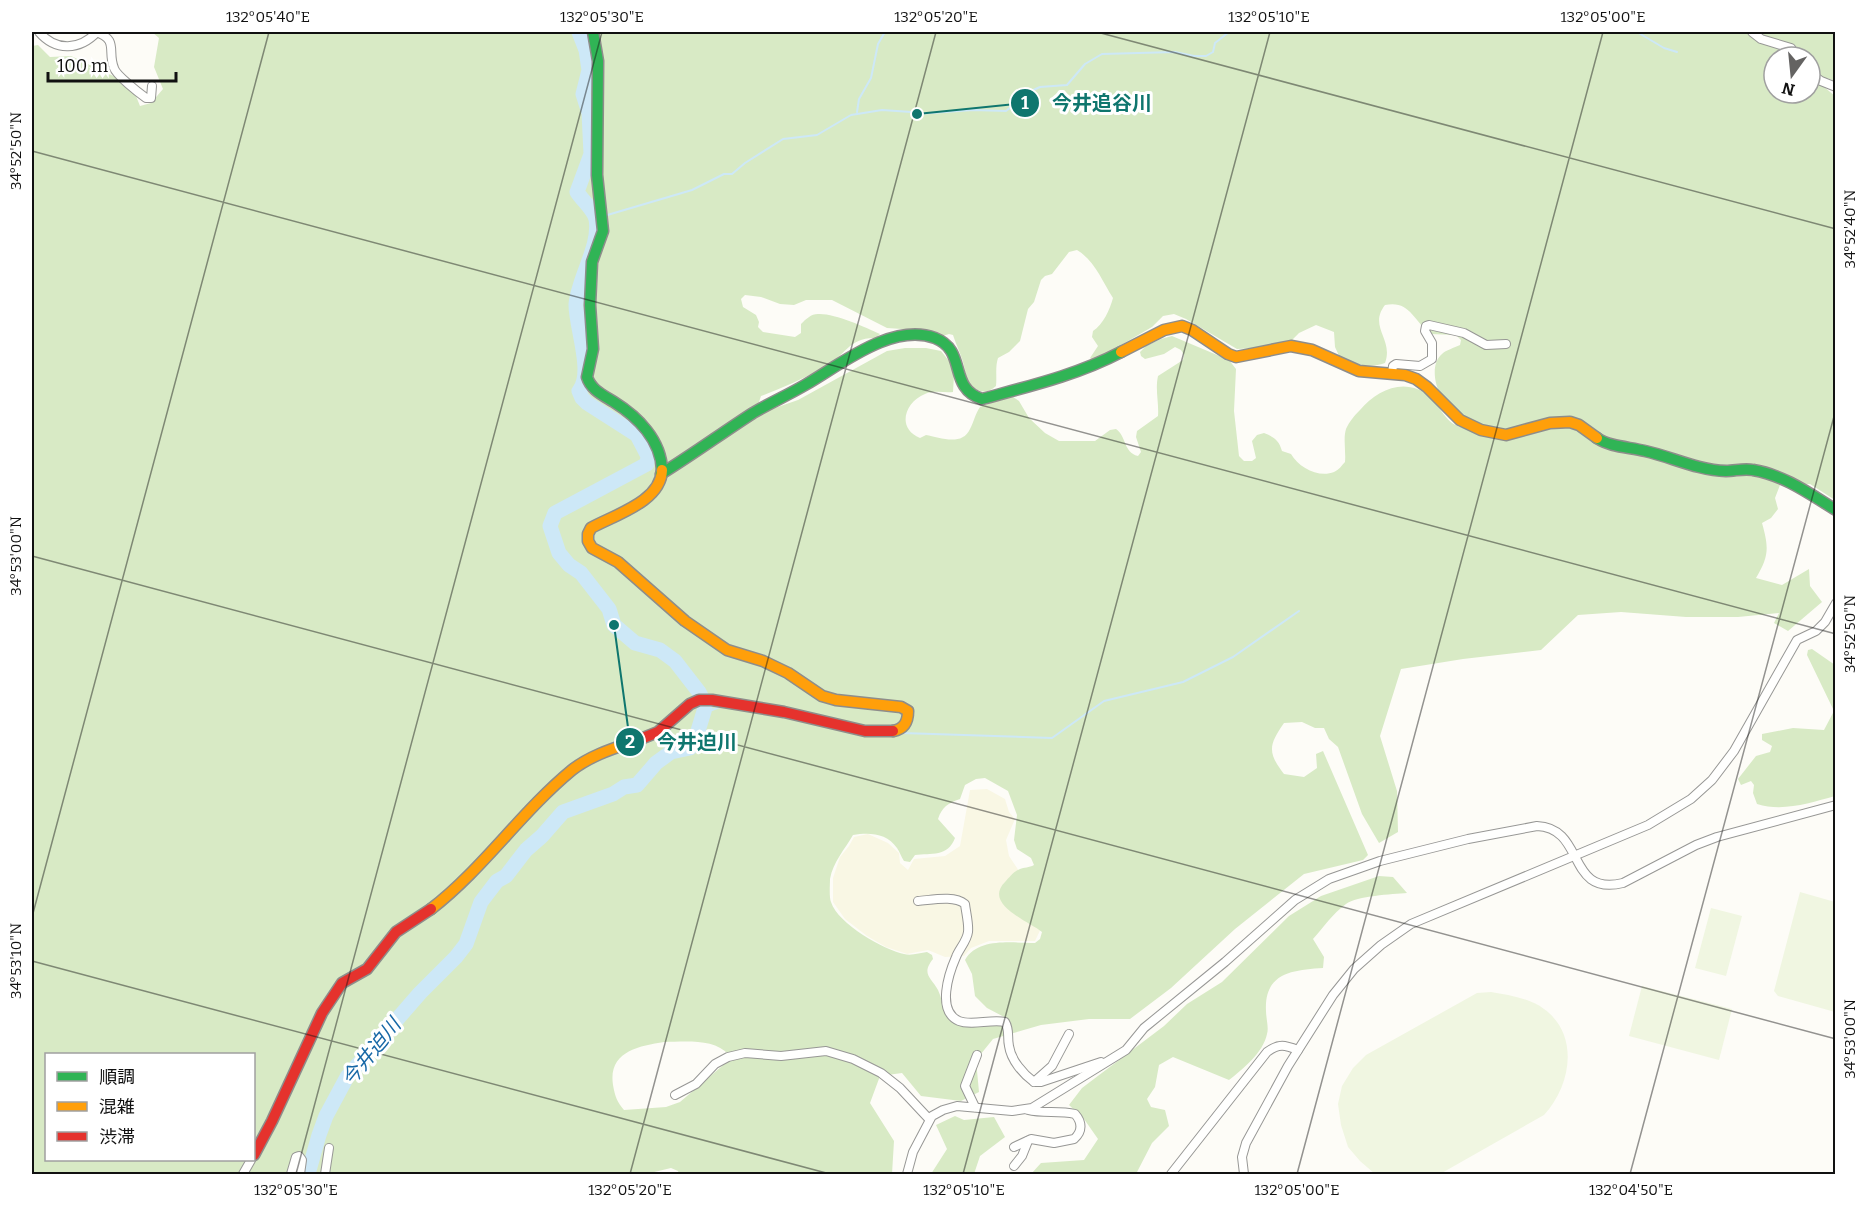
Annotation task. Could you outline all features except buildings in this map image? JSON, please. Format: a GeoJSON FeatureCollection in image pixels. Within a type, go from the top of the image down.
{"type":"FeatureCollection","features":[{"type":"Feature","properties":{"kind":"street"},"geometry":{"type":"LineString","coordinates":[[39,32],[51,42],[65,47],[85,43],[96,32],[107,37],[110,41],[113,66],[117,73],[146,98],[151,98],[152,86]]}},
{"type":"Feature","properties":{"kind":"street"},"geometry":{"type":"LineString","coordinates":[[255,1153],[322,1013],[342,983],[367,969],[396,932],[453,892],[501,839],[572,770],[592,757],[658,732],[690,704],[699,700],[712,700],[807,717],[867,732],[899,730],[905,726],[908,711],[901,707],[836,700],[822,696],[763,661],[728,650],[685,621],[618,562],[592,548],[588,541],[591,528],[643,499],[657,488],[662,474],[661,460],[656,446],[640,422],[594,389],[587,377],[593,349],[590,305],[592,262],[603,231],[597,175],[598,61],[593,32]]}},
{"type":"Feature","properties":{"kind":"street"},"geometry":{"type":"LineString","coordinates":[[1752,32],[1761,39],[1781,45]]}},
{"type":"Feature","properties":{"kind":"street"},"geometry":{"type":"LineString","coordinates":[[1822,81],[1836,87]]}},
{"type":"Feature","properties":{"kind":"street"},"geometry":{"type":"LineString","coordinates":[[1392,373],[1393,366],[1396,364],[1420,366],[1432,359],[1432,343],[1425,331],[1426,326],[1429,325],[1464,333],[1486,345],[1506,344]]}},
{"type":"Feature","properties":{"kind":"street"},"geometry":{"type":"LineString","coordinates":[[662,474],[755,412],[805,386],[851,356],[900,337],[922,336],[946,343],[954,353],[965,390],[974,397],[982,399],[1062,378],[1094,366],[1164,330],[1182,326],[1198,333],[1236,357],[1291,346],[1312,350],[1359,371],[1392,373],[1416,379],[1460,420],[1481,430],[1506,435],[1550,423],[1570,422],[1579,425],[1609,444],[1647,451],[1711,469],[1726,471],[1751,469],[1773,474],[1798,486],[1836,510]]}},
{"type":"Feature","properties":{"kind":"street"},"geometry":{"type":"LineString","coordinates":[[1244,1174],[1242,1156],[1246,1143],[1298,1050],[1333,995],[1354,969],[1381,945],[1411,924],[1648,825],[1691,799],[1712,780],[1734,751],[1797,640],[1816,631],[1825,622],[1836,603]]}},
{"type":"Feature","properties":{"kind":"street"},"geometry":{"type":"LineString","coordinates":[[907,1174],[913,1152],[929,1119],[939,1111],[951,1107],[975,1107],[1012,1112],[1032,1108],[1126,1050],[1144,1028],[1295,900],[1329,879],[1380,861],[1468,839],[1537,826],[1556,830],[1561,834],[1588,878],[1612,886],[1623,883],[1696,845],[1717,837],[1836,805]]}},
{"type":"Feature","properties":{"kind":"street"},"geometry":{"type":"LineString","coordinates":[[918,901],[954,899],[964,903],[968,932],[951,970],[946,995],[948,1008],[954,1018],[963,1022],[990,1020],[1005,1022],[1009,1030],[1008,1044],[1012,1058],[1034,1082],[1041,1082],[1108,1061]]}},
{"type":"Feature","properties":{"kind":"street"},"geometry":{"type":"LineString","coordinates":[[1034,1082],[1052,1066],[1069,1034]]}},
{"type":"Feature","properties":{"kind":"street"},"geometry":{"type":"LineString","coordinates":[[1171,1174],[1267,1053],[1275,1046],[1285,1045],[1298,1050]]}},
{"type":"Feature","properties":{"kind":"street"},"geometry":{"type":"LineString","coordinates":[[675,1095],[696,1084],[715,1064],[728,1057],[745,1053],[781,1056],[826,1051],[854,1059],[881,1073],[900,1088],[929,1119]]}},
{"type":"Feature","properties":{"kind":"street"},"geometry":{"type":"LineString","coordinates":[[975,1107],[965,1086],[977,1055]]}},
{"type":"Feature","properties":{"kind":"street"},"geometry":{"type":"LineString","coordinates":[[1014,1147],[1031,1139],[1054,1143],[1074,1139],[1080,1132],[1081,1124],[1075,1114],[1025,1109]]}},
{"type":"Feature","properties":{"kind":"street"},"geometry":{"type":"LineString","coordinates":[[1014,1166],[1024,1152],[1028,1141]]}},
{"type":"Feature","properties":{"kind":"street"},"geometry":{"type":"LineString","coordinates":[[326,1174],[329,1148]]}},
{"type":"Feature","properties":{"kind":"street"},"geometry":{"type":"LineString","coordinates":[[291,1174],[297,1156],[300,1156],[302,1160],[300,1174]]}},
{"type":"Feature","properties":{"kind":"shaded area"},"geometry":{"type":"Polygon","coordinates":[[[987,789],[1005,799],[1009,812],[1015,819],[1006,840],[1009,856],[1045,920],[1035,941],[989,941],[971,948],[964,956],[945,957],[928,950],[907,954],[886,947],[845,919],[833,902],[833,878],[840,857],[854,837],[868,834],[888,843],[899,853],[900,863],[908,870],[914,859],[945,856],[960,846],[970,790],[987,789]]]}},
{"type":"Feature","properties":{"kind":"green space"},"geometry":{"type":"Polygon","coordinates":[[[152,32],[1835,32],[1835,81],[1827,78],[1823,86],[1836,97],[1835,500],[1810,484],[1780,485],[1775,498],[1778,509],[1771,518],[1762,523],[1766,552],[1756,578],[1782,585],[1809,569],[1810,586],[1822,602],[1788,631],[1774,623],[1779,613],[1738,617],[1686,617],[1621,612],[1578,615],[1541,650],[1401,669],[1380,736],[1397,791],[1398,832],[1379,843],[1362,814],[1338,747],[1329,739],[1324,728],[1315,728],[1302,722],[1284,723],[1273,743],[1275,760],[1284,774],[1304,777],[1317,768],[1316,754],[1323,751],[1368,855],[1363,860],[1304,874],[1235,929],[1171,988],[1130,1019],[1089,1019],[1041,1025],[993,1039],[976,1060],[979,1092],[961,1101],[921,1096],[902,1073],[880,1076],[870,1103],[894,1141],[892,1174],[679,1174],[671,1168],[646,1174],[32,1174],[32,46],[38,45],[50,57],[71,56],[124,81],[136,96],[140,106],[151,103],[163,89],[154,67],[159,38],[152,32]],[[1077,250],[1069,252],[1052,274],[1041,280],[1034,302],[1028,309],[1020,341],[1009,352],[998,358],[996,386],[988,391],[977,390],[966,381],[963,362],[953,335],[936,338],[902,329],[887,328],[832,300],[806,300],[794,305],[780,304],[761,297],[745,295],[741,299],[743,307],[756,315],[759,322],[758,327],[763,332],[795,337],[801,333],[801,324],[807,319],[818,314],[825,314],[858,324],[880,334],[876,338],[853,344],[825,367],[761,396],[757,408],[760,411],[772,409],[798,400],[887,351],[926,348],[941,351],[949,361],[954,375],[953,392],[928,393],[912,403],[906,415],[906,422],[913,434],[920,438],[926,435],[950,440],[962,438],[970,429],[980,407],[1013,397],[1019,401],[1029,418],[1045,433],[1059,441],[1095,441],[1110,430],[1116,429],[1127,448],[1138,456],[1141,452],[1136,437],[1137,431],[1158,416],[1158,376],[1183,360],[1184,355],[1175,347],[1164,354],[1145,359],[1140,352],[1146,346],[1172,336],[1229,360],[1236,369],[1234,411],[1239,456],[1244,461],[1252,461],[1256,458],[1252,441],[1257,435],[1264,433],[1276,439],[1282,451],[1291,454],[1304,467],[1322,474],[1334,472],[1345,462],[1345,433],[1352,419],[1374,397],[1399,387],[1416,389],[1425,393],[1448,419],[1459,426],[1466,428],[1469,422],[1441,395],[1435,374],[1436,363],[1442,354],[1460,345],[1461,340],[1456,335],[1430,334],[1410,312],[1400,305],[1385,305],[1380,313],[1380,327],[1387,355],[1385,363],[1379,365],[1362,365],[1340,358],[1335,347],[1334,332],[1316,325],[1299,333],[1290,342],[1277,347],[1237,349],[1174,314],[1163,316],[1152,327],[1121,345],[1111,357],[1094,362],[1090,358],[1098,346],[1092,337],[1093,331],[1103,321],[1113,298],[1098,272],[1077,250]],[[985,778],[976,779],[965,785],[960,799],[946,806],[938,819],[955,838],[952,844],[938,853],[915,855],[910,862],[904,861],[888,839],[871,834],[853,835],[836,861],[830,879],[831,902],[835,910],[852,927],[874,942],[895,952],[913,955],[927,952],[932,955],[933,959],[927,972],[939,992],[944,1010],[959,1018],[1002,1026],[1009,1023],[1008,1019],[987,1008],[975,996],[972,974],[965,960],[978,948],[987,945],[1007,942],[1035,943],[1040,939],[1042,932],[1010,911],[1003,905],[1000,898],[1000,890],[1016,871],[1034,865],[1031,858],[1017,849],[1014,840],[1017,815],[1008,791],[985,778]],[[664,1042],[644,1046],[620,1058],[615,1065],[613,1085],[618,1101],[624,1110],[666,1107],[680,1102],[728,1061],[729,1055],[715,1046],[690,1042],[664,1042]]]}},
{"type":"Feature","properties":{"kind":"green space"},"geometry":{"type":"Polygon","coordinates":[[[1812,649],[1835,665],[1835,796],[1787,807],[1757,804],[1753,793],[1754,785],[1751,781],[1741,785],[1738,779],[1756,756],[1770,752],[1772,746],[1762,740],[1762,734],[1793,728],[1824,730],[1834,711],[1807,655],[1808,650],[1812,649]]]}},
{"type":"Feature","properties":{"kind":"green space"},"geometry":{"type":"Polygon","coordinates":[[[1379,876],[1393,877],[1407,893],[1351,901],[1332,916],[1313,939],[1324,957],[1323,968],[1291,972],[1275,981],[1267,998],[1268,1029],[1265,1041],[1252,1060],[1240,1071],[1229,1080],[1173,1057],[1159,1065],[1155,1087],[1147,1099],[1151,1107],[1165,1110],[1169,1126],[1152,1143],[1136,1174],[1031,1174],[1041,1163],[1084,1160],[1098,1139],[1084,1119],[1069,1105],[1082,1088],[1164,1026],[1187,1004],[1222,982],[1289,916],[1321,896],[1379,876]]]}},
{"type":"Feature","properties":{"kind":"green space"},"geometry":{"type":"Polygon","coordinates":[[[1800,892],[1835,902],[1835,1012],[1778,996],[1774,991],[1800,892]]]}},
{"type":"Feature","properties":{"kind":"green space"},"geometry":{"type":"Polygon","coordinates":[[[1711,908],[1742,916],[1726,976],[1695,968],[1711,908]]]}},
{"type":"Feature","properties":{"kind":"green space"},"geometry":{"type":"Polygon","coordinates":[[[1642,986],[1732,1009],[1719,1060],[1629,1036],[1642,986]]]}},
{"type":"Feature","properties":{"kind":"green space"},"geometry":{"type":"Polygon","coordinates":[[[1491,992],[1538,1005],[1555,1020],[1563,1032],[1568,1061],[1560,1090],[1553,1103],[1544,1115],[1440,1174],[1375,1174],[1348,1147],[1341,1125],[1338,1104],[1342,1086],[1353,1068],[1366,1055],[1477,993],[1491,992]]]}},
{"type":"Feature","properties":{"kind":"green space"},"geometry":{"type":"Polygon","coordinates":[[[955,1116],[964,1120],[994,1117],[1005,1137],[980,1156],[974,1174],[931,1174],[947,1149],[936,1125],[955,1116]]]}},
{"type":"Feature","properties":{"kind":"waterway","name":"今井迫川"},"geometry":{"type":"LineString","coordinates":[[308,1174],[326,1116],[347,1077],[466,944],[481,902],[497,881],[506,876],[526,850],[563,812],[613,794],[624,787],[637,785],[656,763],[671,752],[690,748],[694,744],[705,708],[699,692],[675,661],[660,650],[635,643],[614,625],[609,609],[581,573],[569,565],[559,553],[550,526],[555,513],[647,464],[648,456],[637,435],[587,403],[579,391],[583,383],[585,362],[577,315],[577,295],[597,229],[595,216],[577,192],[591,154],[589,113],[583,94],[589,70],[586,50],[579,32]]}},
{"type":"Feature","properties":{"kind":"waterway"},"geometry":{"type":"LineString","coordinates":[[857,112],[859,99],[871,78],[878,44],[885,32]]}},
{"type":"Feature","properties":{"kind":"waterway"},"geometry":{"type":"LineString","coordinates":[[604,216],[692,190],[724,174],[732,174],[783,139],[817,135],[851,115],[882,110],[917,114],[973,110],[1006,111],[1029,92],[1040,87],[1067,85],[1085,64],[1102,54],[1175,52],[1206,56],[1213,52],[1215,43],[1229,32]]}},
{"type":"Feature","properties":{"kind":"waterway"},"geometry":{"type":"LineString","coordinates":[[1637,32],[1664,48],[1677,52]]}},
{"type":"Feature","properties":{"kind":"waterway"},"geometry":{"type":"LineString","coordinates":[[902,733],[1052,738],[1104,701],[1183,682],[1233,657],[1299,611]]}},
{"type":"Feature","properties":{"kind":"waterway"},"geometry":{"type":"LineString","coordinates":[[705,708],[712,710],[722,706]]}},
{"type":"Feature","properties":{"kind":"traffic: fast"},"geometry":{"type":"LineString","coordinates":[[593,32],[598,61],[597,175],[603,231],[592,262],[590,305],[593,349],[587,377],[594,389],[623,408],[647,430],[661,459],[662,470]]}},
{"type":"Feature","properties":{"kind":"traffic: fast"},"geometry":{"type":"LineString","coordinates":[[661,474],[753,413],[850,357],[867,348],[901,336],[919,335],[935,338],[945,344],[951,351],[965,386],[971,393],[982,399],[1070,374],[1121,352]]}},
{"type":"Feature","properties":{"kind":"traffic: fast"},"geometry":{"type":"LineString","coordinates":[[1597,438],[1614,445],[1705,468],[1726,471],[1750,469],[1764,472],[1796,486],[1836,510]]}},
{"type":"Feature","properties":{"kind":"traffic: slow"},"geometry":{"type":"LineString","coordinates":[[1121,352],[1164,330],[1182,326],[1236,357],[1291,346],[1312,350],[1359,371],[1405,375],[1427,387],[1460,420],[1481,430],[1506,435],[1550,423],[1570,422],[1579,425],[1597,438]]}},
{"type":"Feature","properties":{"kind":"traffic: slow"},"geometry":{"type":"LineString","coordinates":[[662,470],[660,481],[645,499],[591,528],[588,541],[592,548],[618,562],[685,621],[727,650],[763,661],[788,673],[822,696],[836,700],[901,707],[908,711],[905,724],[893,731]]}},
{"type":"Feature","properties":{"kind":"traffic: slow"},"geometry":{"type":"LineString","coordinates":[[431,909],[468,876],[553,786],[572,770],[595,756],[638,740]]}},
{"type":"Feature","properties":{"kind":"traffic: jam"},"geometry":{"type":"LineString","coordinates":[[638,740],[658,732],[690,704],[699,700],[712,700],[784,712],[865,731],[893,731]]}},
{"type":"Feature","properties":{"kind":"traffic: jam"},"geometry":{"type":"LineString","coordinates":[[255,1153],[322,1013],[342,983],[367,969],[396,932],[431,909]]}},
{"type":"Feature","properties":{"kind":"place","name":"今井追谷川"},"geometry":{"type":"Point","coordinates":[917,114]}},
{"type":"Feature","properties":{"kind":"place","name":"今井迫川"},"geometry":{"type":"Point","coordinates":[614,625]}}]}
